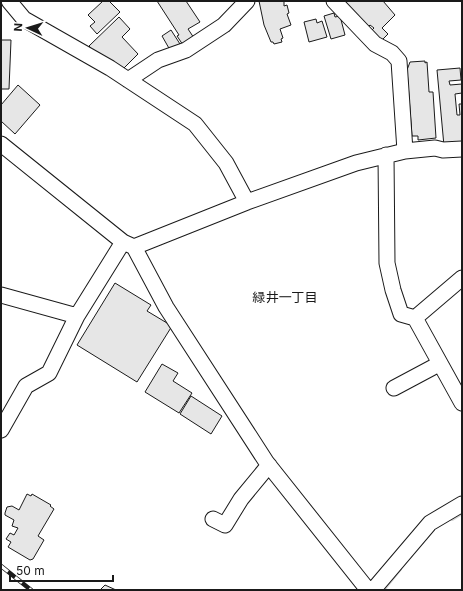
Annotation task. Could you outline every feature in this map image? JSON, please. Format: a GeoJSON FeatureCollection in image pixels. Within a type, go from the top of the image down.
{"type":"FeatureCollection","features":[{"type":"Feature","properties":{"kind":"street"},"geometry":{"type":"LineString","coordinates":[[9,1],[24,19],[59,37],[195,124],[226,162],[247,202]]}},
{"type":"Feature","properties":{"kind":"street"},"geometry":{"type":"LineString","coordinates":[[128,80],[158,60],[186,50],[224,25],[247,1]]}},
{"type":"Feature","properties":{"kind":"street"},"geometry":{"type":"LineString","coordinates":[[334,1],[375,44],[392,52],[399,60],[405,151]]}},
{"type":"Feature","properties":{"kind":"street"},"geometry":{"type":"LineString","coordinates":[[1,144],[128,245],[166,307],[269,465],[368,590]]}},
{"type":"Feature","properties":{"kind":"street"},"geometry":{"type":"LineString","coordinates":[[1,430],[26,386],[49,373],[77,316],[128,245],[356,163],[405,151],[435,148],[443,150],[462,149]]}},
{"type":"Feature","properties":{"kind":"street"},"geometry":{"type":"LineString","coordinates":[[386,155],[387,263],[393,290],[401,314],[414,318],[462,403]]}},
{"type":"Feature","properties":{"kind":"street"},"geometry":{"type":"LineString","coordinates":[[414,318],[462,278]]}},
{"type":"Feature","properties":{"kind":"street"},"geometry":{"type":"LineString","coordinates":[[1,295],[77,316]]}},
{"type":"Feature","properties":{"kind":"street"},"geometry":{"type":"LineString","coordinates":[[394,388],[439,364]]}},
{"type":"Feature","properties":{"kind":"street"},"geometry":{"type":"LineString","coordinates":[[213,520],[225,525],[241,498],[269,465]]}},
{"type":"Feature","properties":{"kind":"street"},"geometry":{"type":"LineString","coordinates":[[373,590],[430,523],[462,504]]}},
{"type":"Feature","properties":{"kind":"building"},"geometry":{"type":"Polygon","coordinates":[[[103,1],[109,1],[120,12],[97,34],[90,26],[95,22],[88,15],[103,1]]]}},
{"type":"Feature","properties":{"kind":"building"},"geometry":{"type":"Polygon","coordinates":[[[157,1],[186,1],[200,22],[188,29],[194,38],[183,45],[177,36],[179,35],[157,1]]]}},
{"type":"Feature","properties":{"kind":"building"},"geometry":{"type":"Polygon","coordinates":[[[259,1],[284,1],[284,6],[287,5],[289,13],[287,14],[291,25],[280,29],[283,38],[281,39],[282,42],[274,44],[271,42],[264,25],[259,1]]]}},
{"type":"Feature","properties":{"kind":"building"},"geometry":{"type":"Polygon","coordinates":[[[346,1],[383,1],[395,15],[382,28],[388,34],[382,40],[380,38],[378,40],[370,32],[374,28],[370,25],[366,29],[342,4],[346,1]]]}},
{"type":"Feature","properties":{"kind":"building"},"geometry":{"type":"Polygon","coordinates":[[[334,13],[335,17],[340,16],[345,35],[331,39],[324,16],[334,13]]]}},
{"type":"Feature","properties":{"kind":"building"},"geometry":{"type":"Polygon","coordinates":[[[119,17],[130,29],[122,37],[138,54],[122,70],[114,66],[102,54],[100,57],[89,46],[119,17]]]}},
{"type":"Feature","properties":{"kind":"building"},"geometry":{"type":"Polygon","coordinates":[[[316,19],[317,23],[322,21],[327,37],[309,42],[304,22],[316,19]]]}},
{"type":"Feature","properties":{"kind":"building"},"geometry":{"type":"Polygon","coordinates":[[[171,30],[180,44],[170,50],[162,36],[171,30]]]}},
{"type":"Feature","properties":{"kind":"building"},"geometry":{"type":"Polygon","coordinates":[[[1,40],[11,40],[9,89],[1,89],[1,40]]]}},
{"type":"Feature","properties":{"kind":"building"},"geometry":{"type":"Polygon","coordinates":[[[425,61],[425,63],[427,62],[429,92],[433,92],[436,138],[418,140],[418,136],[412,136],[407,70],[410,62],[425,61]]]}},
{"type":"Feature","properties":{"kind":"building"},"geometry":{"type":"Polygon","coordinates":[[[460,68],[461,80],[449,81],[450,85],[462,84],[462,93],[455,94],[457,115],[460,115],[459,104],[462,104],[462,144],[444,146],[437,70],[460,68]]]}},
{"type":"Feature","properties":{"kind":"building"},"geometry":{"type":"Polygon","coordinates":[[[18,85],[40,105],[15,134],[1,121],[1,105],[18,85]]]}},
{"type":"Feature","properties":{"kind":"building"},"geometry":{"type":"Polygon","coordinates":[[[115,283],[151,305],[147,311],[172,326],[137,382],[77,345],[115,283]]]}},
{"type":"Feature","properties":{"kind":"building"},"geometry":{"type":"Polygon","coordinates":[[[162,364],[178,373],[173,381],[192,393],[179,413],[145,392],[162,364]]]}},
{"type":"Feature","properties":{"kind":"building"},"geometry":{"type":"Polygon","coordinates":[[[191,396],[222,416],[211,434],[180,414],[191,396]]]}},
{"type":"Feature","properties":{"kind":"building"},"geometry":{"type":"Polygon","coordinates":[[[27,494],[31,496],[32,494],[51,505],[50,506],[54,509],[38,536],[44,540],[33,559],[30,560],[8,547],[11,542],[6,539],[10,533],[14,535],[18,528],[12,526],[14,520],[5,515],[7,507],[12,506],[19,510],[27,494]]]}},
{"type":"Feature","properties":{"kind":"building"},"geometry":{"type":"Polygon","coordinates":[[[105,585],[116,590],[100,590],[105,585]]]}},
{"type":"Feature","properties":{"kind":"waterway"},"geometry":{"type":"LineString","coordinates":[[452,519],[462,513]]}},
{"type":"Feature","properties":{"kind":"waterway"},"geometry":{"type":"LineString","coordinates":[[384,589],[400,569]]}},
{"type":"Feature","properties":{"kind":"railway"},"geometry":{"type":"LineString","coordinates":[[1,566],[31,590]]}},
{"type":"Feature","properties":{"kind":"district","name":"緑井一丁目"},"geometry":{"type":"Point","coordinates":[285,297]}}]}
